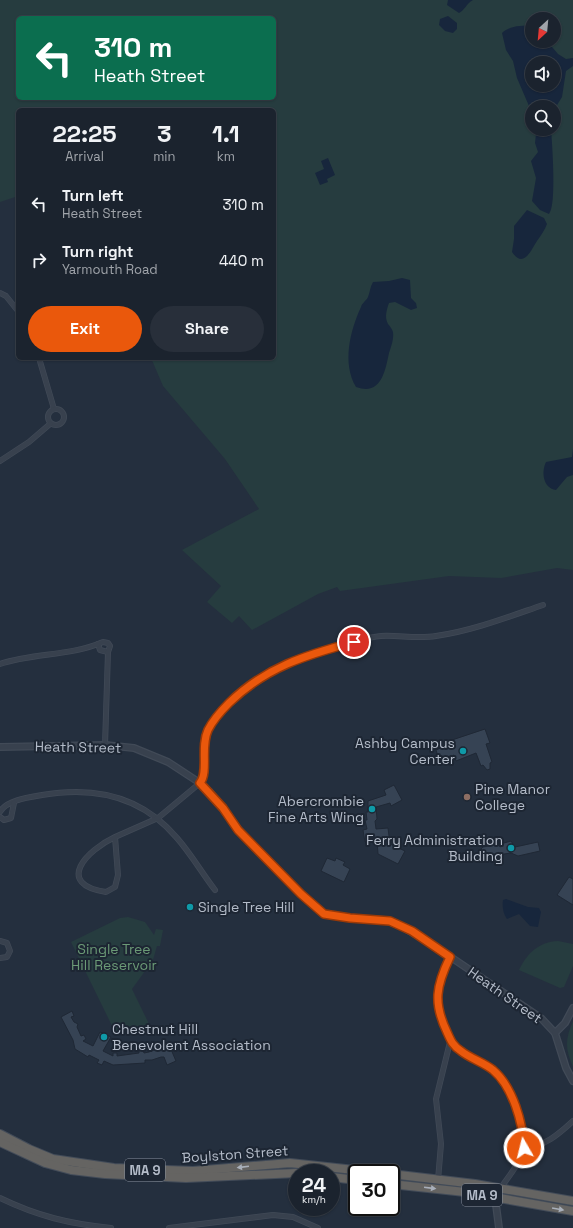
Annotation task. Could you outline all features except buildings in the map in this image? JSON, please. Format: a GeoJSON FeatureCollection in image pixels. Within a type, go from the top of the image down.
{"type":"FeatureCollection","features":[{"type":"Feature","properties":{"kind":"highway","name":"Boylston Street"},"geometry":{"type":"LineString","coordinates":[[0,1134],[28,1149],[53,1159],[70,1163],[114,1168],[198,1171],[296,1164],[348,1169]]}},
{"type":"Feature","properties":{"kind":"highway","name":"Boylston Street"},"geometry":{"type":"LineString","coordinates":[[0,1142],[49,1164],[75,1170],[105,1174],[186,1178],[288,1173]]}},
{"type":"Feature","properties":{"kind":"highway","name":"MA 9"},"geometry":{"type":"LineString","coordinates":[[400,1175],[500,1188],[573,1202]]}},
{"type":"Feature","properties":{"kind":"highway","name":"MA 9"},"geometry":{"type":"LineString","coordinates":[[400,1185],[495,1197],[573,1211]]}},
{"type":"Feature","properties":{"kind":"street"},"geometry":{"type":"LineString","coordinates":[[0,293],[6,296],[16,309]]}},
{"type":"Feature","properties":{"kind":"street"},"geometry":{"type":"LineString","coordinates":[[40,360],[54,409]]}},
{"type":"Feature","properties":{"kind":"street"},"geometry":{"type":"LineString","coordinates":[[50,424],[55,426],[60,425],[64,419],[62,411],[54,409]]}},
{"type":"Feature","properties":{"kind":"street"},"geometry":{"type":"LineString","coordinates":[[50,424],[48,414],[54,409]]}},
{"type":"Feature","properties":{"kind":"street"},"geometry":{"type":"LineString","coordinates":[[0,461],[29,442],[50,424]]}},
{"type":"Feature","properties":{"kind":"street"},"geometry":{"type":"LineString","coordinates":[[115,837],[118,875],[116,886],[107,892],[84,885],[78,878],[78,873],[83,862],[96,848],[115,837],[158,818],[200,783],[203,779],[205,770],[203,758],[205,739],[212,723],[237,696],[283,664],[312,654],[380,636],[424,638],[437,636],[494,622],[543,605]]}},
{"type":"Feature","properties":{"kind":"street"},"geometry":{"type":"LineString","coordinates":[[0,664],[64,652],[103,642],[108,643],[110,646],[108,652],[105,745]]}},
{"type":"Feature","properties":{"kind":"street"},"geometry":{"type":"LineString","coordinates":[[98,644],[100,650],[108,652]]}},
{"type":"Feature","properties":{"kind":"street","name":"Heath Street"},"geometry":{"type":"LineString","coordinates":[[0,747],[105,745],[134,748],[151,753],[168,762],[200,783],[223,808],[238,830],[301,894],[324,914],[350,918],[390,921],[412,931],[534,1013],[555,1033],[566,1068],[573,1081]]}},
{"type":"Feature","properties":{"kind":"street"},"geometry":{"type":"LineString","coordinates":[[0,812],[4,807],[14,803],[58,793],[96,792],[113,795],[128,801],[158,818],[178,838],[215,890]]}},
{"type":"Feature","properties":{"kind":"street"},"geometry":{"type":"LineString","coordinates":[[0,817],[4,820],[11,818],[14,803]]}},
{"type":"Feature","properties":{"kind":"street"},"geometry":{"type":"LineString","coordinates":[[0,941],[7,943],[10,951],[7,957],[0,958]]}},
{"type":"Feature","properties":{"kind":"street"},"geometry":{"type":"LineString","coordinates":[[450,957],[439,982],[437,995],[438,1008],[450,1042],[460,1051],[493,1070],[510,1094],[517,1113],[524,1148],[518,1162],[500,1188]]}},
{"type":"Feature","properties":{"kind":"street"},"geometry":{"type":"LineString","coordinates":[[555,1033],[565,1023],[573,1008]]}},
{"type":"Feature","properties":{"kind":"street"},"geometry":{"type":"LineString","coordinates":[[438,1180],[442,1150],[436,1099],[450,1042]]}},
{"type":"Feature","properties":{"kind":"street"},"geometry":{"type":"LineString","coordinates":[[524,1148],[539,1145],[550,1140],[573,1121]]}},
{"type":"Feature","properties":{"kind":"street"},"geometry":{"type":"LineString","coordinates":[[495,1197],[499,1228]]}},
{"type":"Feature","properties":{"kind":"street"},"geometry":{"type":"LineString","coordinates":[[0,1198],[42,1216],[86,1227],[111,1228]]}},
{"type":"Feature","properties":{"kind":"street"},"geometry":{"type":"LineString","coordinates":[[169,1228],[272,1215],[293,1217],[318,1228]]}},
{"type":"Feature","properties":{"kind":"green space"},"geometry":{"type":"Polygon","coordinates":[[[0,0],[573,0],[573,570],[557,568],[501,578],[449,576],[340,591],[337,587],[318,594],[252,630],[239,616],[232,623],[207,602],[221,586],[182,550],[259,509],[225,459],[163,386],[152,360],[276,360],[276,108],[16,108],[16,197],[0,202],[0,0]]]}},
{"type":"Feature","properties":{"kind":"green space","name":"Single Tree Hill Reservoir"},"geometry":{"type":"Polygon","coordinates":[[[128,917],[145,922],[154,935],[156,929],[163,930],[160,946],[157,946],[153,960],[132,989],[149,1024],[116,1034],[71,942],[120,918],[128,917]]]}},
{"type":"Feature","properties":{"kind":"green space"},"geometry":{"type":"Polygon","coordinates":[[[558,941],[573,944],[573,966],[564,987],[560,988],[519,970],[526,958],[539,946],[558,941]]]}},
{"type":"Feature","properties":{"kind":"green space"},"geometry":{"type":"Polygon","coordinates":[[[573,1021],[573,1067],[568,1055],[567,1039],[573,1021]]]}},
{"type":"Feature","properties":{"kind":"water"},"geometry":{"type":"Polygon","coordinates":[[[448,0],[473,0],[459,13],[447,5],[448,0]]]}},
{"type":"Feature","properties":{"kind":"water"},"geometry":{"type":"Polygon","coordinates":[[[448,16],[457,23],[457,29],[453,33],[445,31],[439,25],[440,19],[448,16]]]}},
{"type":"Feature","properties":{"kind":"water"},"geometry":{"type":"Polygon","coordinates":[[[525,26],[525,48],[553,48],[558,54],[566,59],[573,58],[573,66],[566,71],[562,97],[560,100],[526,100],[517,78],[513,61],[506,50],[502,33],[505,30],[525,26]]]}},
{"type":"Feature","properties":{"kind":"water"},"geometry":{"type":"Polygon","coordinates":[[[536,136],[551,136],[553,199],[549,214],[540,210],[532,201],[536,178],[531,161],[538,152],[535,143],[536,136]]]}},
{"type":"Feature","properties":{"kind":"water"},"geometry":{"type":"Polygon","coordinates":[[[328,158],[335,175],[327,179],[328,182],[320,185],[315,173],[324,169],[321,161],[328,158]]]}},
{"type":"Feature","properties":{"kind":"water"},"geometry":{"type":"Polygon","coordinates":[[[527,210],[544,218],[547,224],[527,256],[520,259],[512,252],[514,226],[527,210]]]}},
{"type":"Feature","properties":{"kind":"water"},"geometry":{"type":"Polygon","coordinates":[[[402,278],[410,280],[411,298],[416,303],[417,308],[411,310],[395,302],[389,303],[386,319],[393,332],[393,337],[386,368],[376,385],[371,388],[364,389],[356,387],[349,368],[349,347],[357,316],[368,297],[373,282],[402,278]]]}},
{"type":"Feature","properties":{"kind":"water"},"geometry":{"type":"Polygon","coordinates":[[[573,449],[573,475],[567,477],[556,490],[552,489],[548,486],[544,479],[544,466],[546,462],[572,457],[573,449]]]}},
{"type":"Feature","properties":{"kind":"water"},"geometry":{"type":"Polygon","coordinates":[[[506,899],[528,907],[539,908],[541,912],[538,927],[530,926],[519,914],[507,919],[503,905],[503,900],[506,899]]]}},
{"type":"Feature","properties":{"kind":"place","name":"Ashby Campus Center"},"geometry":{"type":"Point","coordinates":[463,751]}},
{"type":"Feature","properties":{"kind":"place","name":"Pine Manor College"},"geometry":{"type":"Point","coordinates":[467,797]}},
{"type":"Feature","properties":{"kind":"place","name":"Abercrombie Fine Arts Wing"},"geometry":{"type":"Point","coordinates":[372,809]}},
{"type":"Feature","properties":{"kind":"place","name":"Ferry Administration Building"},"geometry":{"type":"Point","coordinates":[511,848]}},
{"type":"Feature","properties":{"kind":"place","name":"Single Tree Hill"},"geometry":{"type":"Point","coordinates":[190,907]}},
{"type":"Feature","properties":{"kind":"place","name":"Chestnut Hill Benevolent Association"},"geometry":{"type":"Point","coordinates":[104,1037]}},
{"type":"Feature","properties":{"kind":"route"},"geometry":{"type":"LineString","coordinates":[[354,642],[283,664],[250,685],[237,696],[224,708],[208,730],[205,739],[203,758],[205,770],[203,779],[200,783],[209,791],[223,808],[238,830],[281,875],[324,914],[330,916],[390,921],[412,931],[450,957],[439,982],[437,995],[441,1020],[450,1042],[466,1055],[493,1070],[501,1080],[510,1094],[517,1113],[524,1148]]}}]}
